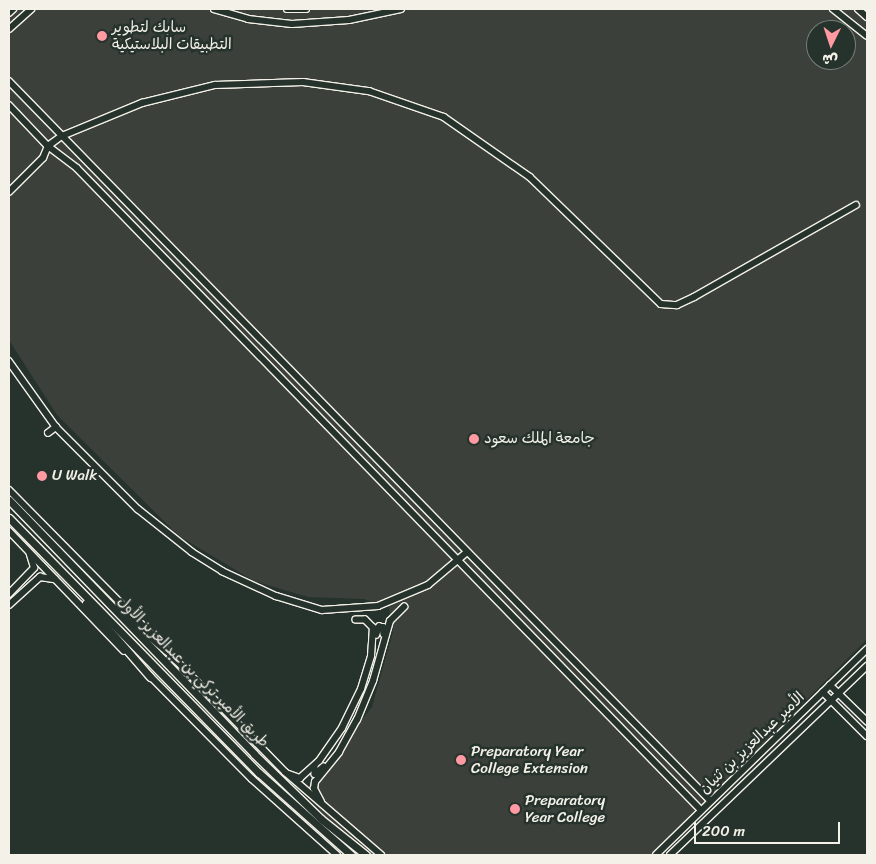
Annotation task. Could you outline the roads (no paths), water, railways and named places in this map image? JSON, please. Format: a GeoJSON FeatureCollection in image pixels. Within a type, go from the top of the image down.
{"type":"FeatureCollection","features":[{"type":"Feature","properties":{"kind":"main road"},"geometry":{"type":"LineString","coordinates":[[9,13],[13,9]]}},
{"type":"Feature","properties":{"kind":"main road"},"geometry":{"type":"LineString","coordinates":[[9,29],[31,9]]}},
{"type":"Feature","properties":{"kind":"main road"},"geometry":{"type":"LineString","coordinates":[[214,9],[248,20],[292,24],[349,20],[401,9]]}},
{"type":"Feature","properties":{"kind":"main road"},"geometry":{"type":"LineString","coordinates":[[287,9],[306,9]]}},
{"type":"Feature","properties":{"kind":"main road"},"geometry":{"type":"LineString","coordinates":[[833,9],[867,36]]}},
{"type":"Feature","properties":{"kind":"main road"},"geometry":{"type":"LineString","coordinates":[[858,9],[867,17]]}},
{"type":"Feature","properties":{"kind":"main road"},"geometry":{"type":"LineString","coordinates":[[9,490],[286,772],[381,855]]}},
{"type":"Feature","properties":{"kind":"main road","name":"طريق الأمير تركي بن عبدالعزيز الأول"},"geometry":{"type":"LineString","coordinates":[[9,500],[70,566],[254,754],[321,819],[366,855]]}},
{"type":"Feature","properties":{"kind":"main road","name":"طريق الأمير تركي بن عبدالعزيز الأول"},"geometry":{"type":"LineString","coordinates":[[9,518],[253,766],[351,855]]}},
{"type":"Feature","properties":{"kind":"main road"},"geometry":{"type":"LineString","coordinates":[[9,531],[252,779],[337,855]]}},
{"type":"Feature","properties":{"kind":"main road"},"geometry":{"type":"LineString","coordinates":[[54,564],[150,677]]}},
{"type":"Feature","properties":{"kind":"main road"},"geometry":{"type":"LineString","coordinates":[[70,566],[166,650]]}},
{"type":"Feature","properties":{"kind":"street"},"geometry":{"type":"LineString","coordinates":[[9,81],[466,553],[579,664],[710,800]]}},
{"type":"Feature","properties":{"kind":"street"},"geometry":{"type":"LineString","coordinates":[[9,192],[43,158],[48,146],[62,136],[142,103],[215,85],[303,82],[369,91],[444,117],[480,140],[542,188],[653,300],[670,306],[694,297],[856,205]]}},
{"type":"Feature","properties":{"kind":"street"},"geometry":{"type":"LineString","coordinates":[[9,105],[48,146],[77,168],[456,561],[570,672],[701,810]]}},
{"type":"Feature","properties":{"kind":"street"},"geometry":{"type":"LineString","coordinates":[[205,301],[214,292]]}},
{"type":"Feature","properties":{"kind":"street"},"geometry":{"type":"LineString","coordinates":[[9,361],[56,427],[138,509],[192,552],[250,585],[306,607],[342,610],[378,606],[428,585],[466,553]]}},
{"type":"Feature","properties":{"kind":"street"},"geometry":{"type":"LineString","coordinates":[[48,433],[56,427]]}},
{"type":"Feature","properties":{"kind":"street"},"geometry":{"type":"LineString","coordinates":[[9,594],[34,568],[27,549]]}},
{"type":"Feature","properties":{"kind":"street"},"geometry":{"type":"LineString","coordinates":[[26,578],[35,576],[32,584]]}},
{"type":"Feature","properties":{"kind":"street"},"geometry":{"type":"LineString","coordinates":[[9,605],[32,584],[45,576],[60,582]]}},
{"type":"Feature","properties":{"kind":"street"},"geometry":{"type":"LineString","coordinates":[[323,806],[314,784],[338,752],[365,701],[390,621],[404,607]]}},
{"type":"Feature","properties":{"kind":"street"},"geometry":{"type":"LineString","coordinates":[[356,620],[365,620],[373,628],[371,656]]}},
{"type":"Feature","properties":{"kind":"street"},"geometry":{"type":"LineString","coordinates":[[338,752],[315,774],[313,771],[349,715],[361,689],[378,627],[384,629],[382,649]]}},
{"type":"Feature","properties":{"kind":"street","name":"الأمير عبدالعزيز بن ثنيان"},"geometry":{"type":"LineString","coordinates":[[656,855],[710,800],[867,649]]}},
{"type":"Feature","properties":{"kind":"street"},"geometry":{"type":"LineString","coordinates":[[570,672],[579,664]]}},
{"type":"Feature","properties":{"kind":"street","name":"الأمير عبدالعزيز بن ثنيان"},"geometry":{"type":"LineString","coordinates":[[670,855],[763,763],[832,701],[867,666]]}},
{"type":"Feature","properties":{"kind":"street"},"geometry":{"type":"LineString","coordinates":[[830,685],[867,721]]}},
{"type":"Feature","properties":{"kind":"street"},"geometry":{"type":"LineString","coordinates":[[823,692],[867,736]]}},
{"type":"Feature","properties":{"kind":"street"},"geometry":{"type":"LineString","coordinates":[[286,772],[300,778],[319,761]]}},
{"type":"Feature","properties":{"kind":"street"},"geometry":{"type":"LineString","coordinates":[[672,780],[681,772]]}},
{"type":"Feature","properties":{"kind":"place","name":"سابك لتطوير التطبيقات البلاستيكية"},"geometry":{"type":"Point","coordinates":[102,36]}},
{"type":"Feature","properties":{"kind":"place","name":"جامعة الملك سعود"},"geometry":{"type":"Point","coordinates":[474,439]}},
{"type":"Feature","properties":{"kind":"place","name":"U Walk"},"geometry":{"type":"Point","coordinates":[42,476]}},
{"type":"Feature","properties":{"kind":"place","name":"Preparatory Year College Extension"},"geometry":{"type":"Point","coordinates":[461,760]}},
{"type":"Feature","properties":{"kind":"place","name":"Preparatory Year College"},"geometry":{"type":"Point","coordinates":[515,809]}}]}
